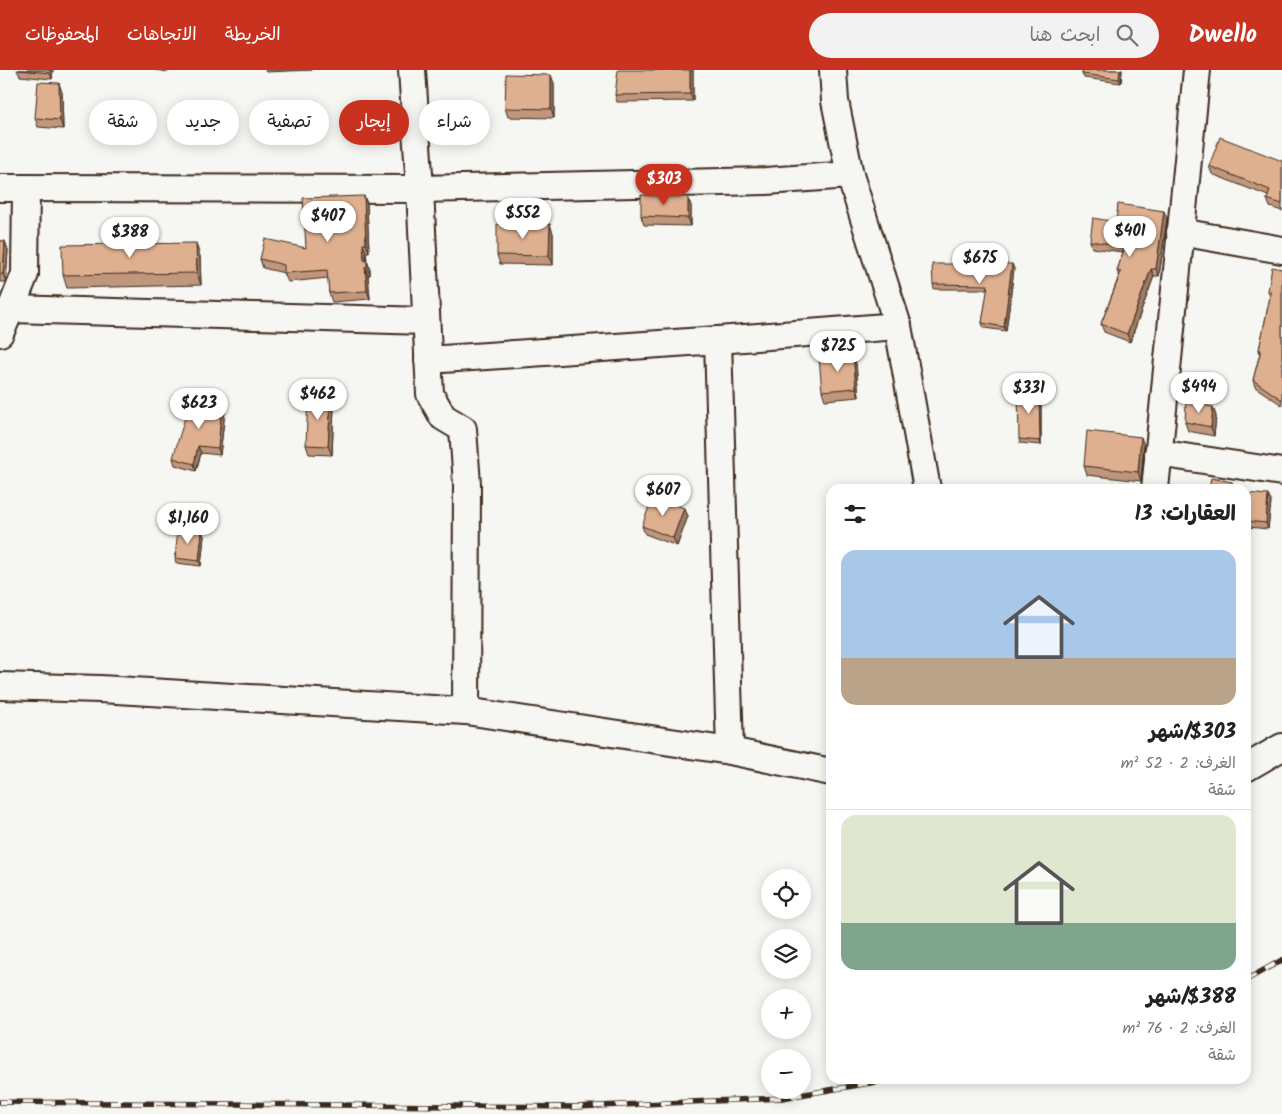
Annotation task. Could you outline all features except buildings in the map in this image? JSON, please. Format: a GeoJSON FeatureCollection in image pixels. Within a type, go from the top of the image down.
{"type":"FeatureCollection","features":[{"type":"Feature","properties":{"kind":"street"},"geometry":{"type":"LineString","coordinates":[[412,70],[430,394],[443,417],[463,429],[467,484],[466,710]]}},
{"type":"Feature","properties":{"kind":"street"},"geometry":{"type":"LineString","coordinates":[[833,70],[835,101],[850,175],[898,326],[927,484]]}},
{"type":"Feature","properties":{"kind":"street"},"geometry":{"type":"LineString","coordinates":[[1155,484],[1197,70]]}},
{"type":"Feature","properties":{"kind":"street"},"geometry":{"type":"LineString","coordinates":[[0,188],[420,189],[766,182],[850,175]]}},
{"type":"Feature","properties":{"kind":"street"},"geometry":{"type":"LineString","coordinates":[[0,333],[25,274],[26,188]]}},
{"type":"Feature","properties":{"kind":"street"},"geometry":{"type":"LineString","coordinates":[[1180,232],[1282,250]]}},
{"type":"Feature","properties":{"kind":"street"},"geometry":{"type":"LineString","coordinates":[[11,309],[426,321]]}},
{"type":"Feature","properties":{"kind":"street"},"geometry":{"type":"LineString","coordinates":[[428,360],[898,326]]}},
{"type":"Feature","properties":{"kind":"street"},"geometry":{"type":"LineString","coordinates":[[718,340],[730,751]]}},
{"type":"Feature","properties":{"kind":"street"},"geometry":{"type":"LineString","coordinates":[[1158,453],[1282,472]]}},
{"type":"Feature","properties":{"kind":"street"},"geometry":{"type":"LineString","coordinates":[[0,686],[100,689],[466,710],[730,751],[826,771]]}},
{"type":"Feature","properties":{"kind":"street"},"geometry":{"type":"LineString","coordinates":[[1251,765],[1282,747]]}},
{"type":"Feature","properties":{"kind":"railway"},"geometry":{"type":"LineString","coordinates":[[1251,977],[1282,960]]}},
{"type":"Feature","properties":{"kind":"railway"},"geometry":{"type":"LineString","coordinates":[[0,1102],[575,1107],[782,1098],[865,1084]]}}]}
